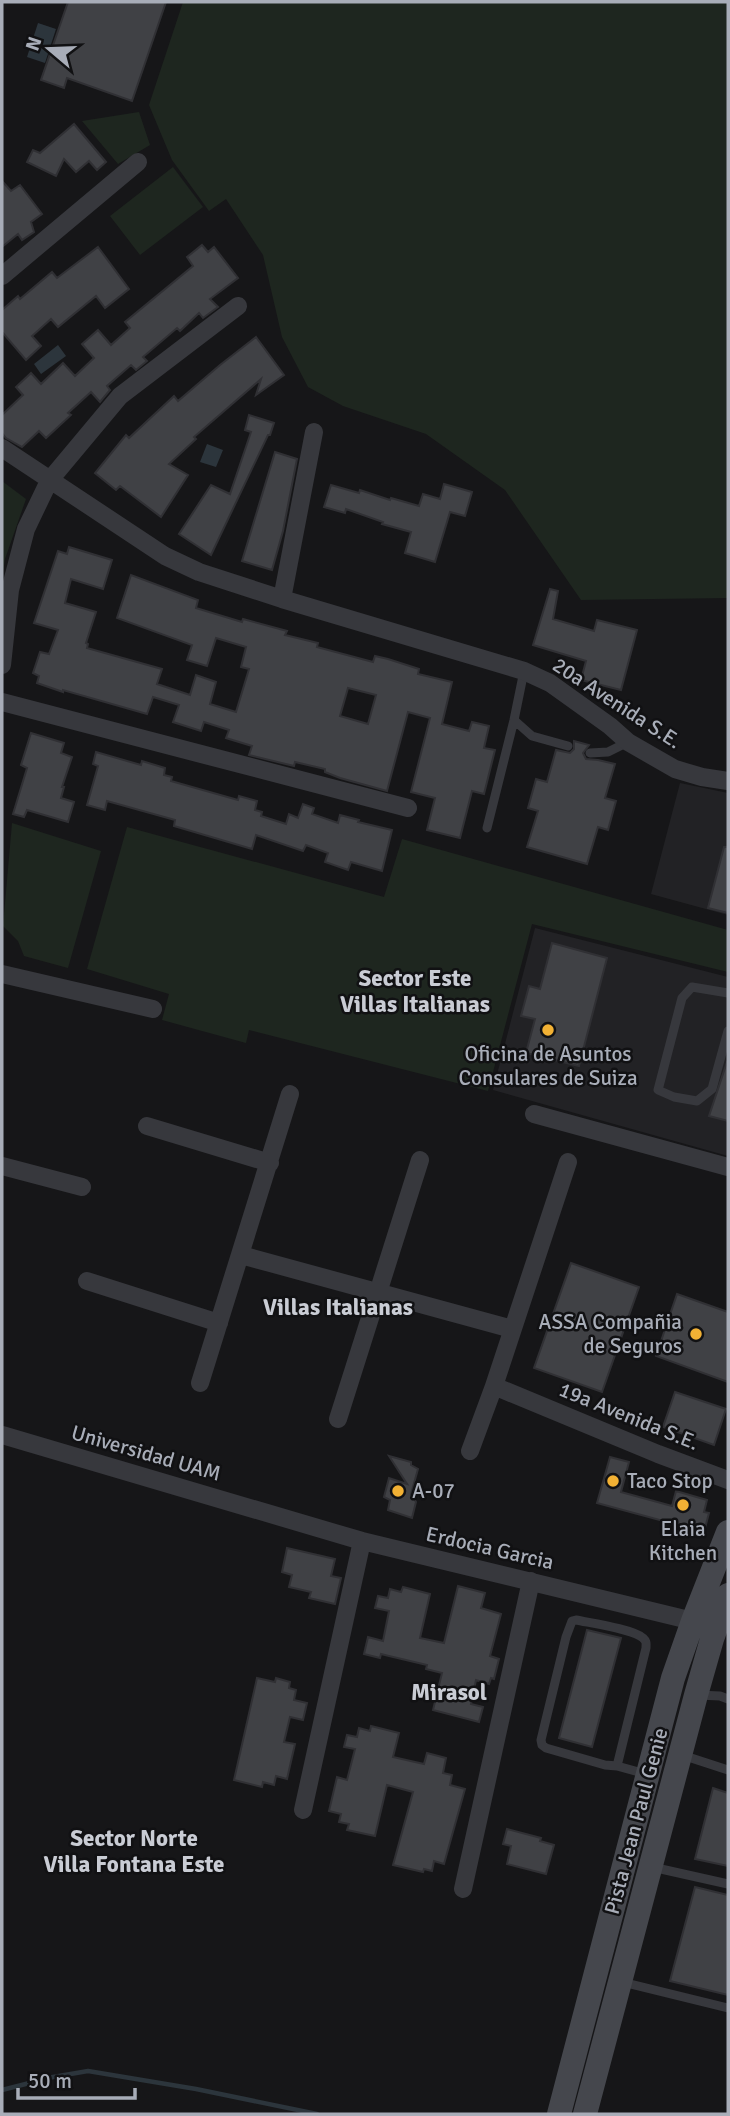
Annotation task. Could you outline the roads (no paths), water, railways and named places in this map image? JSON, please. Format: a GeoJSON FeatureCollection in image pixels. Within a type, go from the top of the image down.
{"type":"FeatureCollection","features":[{"type":"Feature","properties":{"kind":"main road","name":"Pista Jean Paul Genie"},"geometry":{"type":"LineString","coordinates":[[559,2114],[673,1678],[728,1532]]}},
{"type":"Feature","properties":{"kind":"main road"},"geometry":{"type":"LineString","coordinates":[[712,1639],[715,1612],[728,1574]]}},
{"type":"Feature","properties":{"kind":"main road","name":"Pista Jean Paul Genie"},"geometry":{"type":"LineString","coordinates":[[584,2114],[696,1695],[728,1595]]}},
{"type":"Feature","properties":{"kind":"main road"},"geometry":{"type":"LineString","coordinates":[[568,2114],[576,2049]]}},
{"type":"Feature","properties":{"kind":"street"},"geometry":{"type":"LineString","coordinates":[[2,276],[138,162]]}},
{"type":"Feature","properties":{"kind":"street"},"geometry":{"type":"LineString","coordinates":[[2,666],[10,590],[26,528],[49,481],[120,396],[239,306]]}},
{"type":"Feature","properties":{"kind":"street"},"geometry":{"type":"LineString","coordinates":[[282,599],[314,432]]}},
{"type":"Feature","properties":{"kind":"street","name":"20a Avenida S.E."},"geometry":{"type":"LineString","coordinates":[[2,448],[165,556],[199,572],[524,671],[550,683],[628,742],[675,769],[728,781]]}},
{"type":"Feature","properties":{"kind":"street"},"geometry":{"type":"LineString","coordinates":[[2,702],[408,808]]}},
{"type":"Feature","properties":{"kind":"street"},"geometry":{"type":"LineString","coordinates":[[2,974],[153,1009]]}},
{"type":"Feature","properties":{"kind":"street"},"geometry":{"type":"LineString","coordinates":[[200,1383],[290,1094]]}},
{"type":"Feature","properties":{"kind":"street"},"geometry":{"type":"LineString","coordinates":[[534,1114],[728,1167]]}},
{"type":"Feature","properties":{"kind":"street"},"geometry":{"type":"LineString","coordinates":[[147,1126],[270,1163]]}},
{"type":"Feature","properties":{"kind":"street"},"geometry":{"type":"LineString","coordinates":[[338,1419],[420,1160]]}},
{"type":"Feature","properties":{"kind":"street"},"geometry":{"type":"LineString","coordinates":[[470,1451],[568,1161]]}},
{"type":"Feature","properties":{"kind":"street"},"geometry":{"type":"LineString","coordinates":[[2,1166],[82,1187]]}},
{"type":"Feature","properties":{"kind":"street"},"geometry":{"type":"LineString","coordinates":[[241,1255],[512,1329]]}},
{"type":"Feature","properties":{"kind":"street"},"geometry":{"type":"LineString","coordinates":[[87,1281],[219,1323]]}},
{"type":"Feature","properties":{"kind":"street","name":"19a Avenida S.E."},"geometry":{"type":"LineString","coordinates":[[494,1386],[728,1480]]}},
{"type":"Feature","properties":{"kind":"street","name":"Universidad UAM"},"geometry":{"type":"LineString","coordinates":[[2,1435],[278,1514]]}},
{"type":"Feature","properties":{"kind":"street","name":"Erdocia Garcia"},"geometry":{"type":"LineString","coordinates":[[278,1514],[362,1541],[693,1621]]}},
{"type":"Feature","properties":{"kind":"street"},"geometry":{"type":"LineString","coordinates":[[303,1810],[362,1541]]}},
{"type":"Feature","properties":{"kind":"street"},"geometry":{"type":"LineString","coordinates":[[463,1889],[531,1581]]}},
{"type":"Feature","properties":{"kind":"lane"},"geometry":{"type":"LineString","coordinates":[[487,828],[524,671]]}},
{"type":"Feature","properties":{"kind":"lane"},"geometry":{"type":"LineString","coordinates":[[514,720],[532,736],[568,746]]}},
{"type":"Feature","properties":{"kind":"lane"},"geometry":{"type":"LineString","coordinates":[[590,753],[608,752],[628,742]]}},
{"type":"Feature","properties":{"kind":"lane"},"geometry":{"type":"LineString","coordinates":[[728,993],[692,987],[682,998],[658,1090],[674,1097],[697,1101],[712,1089],[728,1031]]}},
{"type":"Feature","properties":{"kind":"lane"},"geometry":{"type":"LineString","coordinates":[[617,1766],[646,1642],[642,1637],[628,1632],[572,1621],[541,1740],[542,1745],[605,1765],[648,1774]]}},
{"type":"Feature","properties":{"kind":"lane"},"geometry":{"type":"LineString","coordinates":[[696,1695],[728,1699]]}},
{"type":"Feature","properties":{"kind":"lane"},"geometry":{"type":"LineString","coordinates":[[680,1755],[728,1770]]}},
{"type":"Feature","properties":{"kind":"lane"},"geometry":{"type":"LineString","coordinates":[[650,1867],[728,1884]]}},
{"type":"Feature","properties":{"kind":"lane"},"geometry":{"type":"LineString","coordinates":[[620,1981],[728,2008]]}},
{"type":"Feature","properties":{"kind":"waterway"},"geometry":{"type":"LineString","coordinates":[[2,2090],[88,2071],[196,2089],[317,2114]]}},
{"type":"Feature","properties":{"kind":"place","name":"Oficina de Asuntos Consulares de Suiza"},"geometry":{"type":"Point","coordinates":[548,1030]}},
{"type":"Feature","properties":{"kind":"place","name":"ASSA Compañia de Seguros"},"geometry":{"type":"Point","coordinates":[696,1334]}},
{"type":"Feature","properties":{"kind":"place","name":"Taco Stop"},"geometry":{"type":"Point","coordinates":[613,1481]}},
{"type":"Feature","properties":{"kind":"place","name":"A-07"},"geometry":{"type":"Point","coordinates":[398,1491]}},
{"type":"Feature","properties":{"kind":"place","name":"Elaia Kitchen"},"geometry":{"type":"Point","coordinates":[683,1505]}},
{"type":"Feature","properties":{"kind":"district","name":"Sector Este Villas Italianas"},"geometry":{"type":"Point","coordinates":[415,991]}},
{"type":"Feature","properties":{"kind":"district","name":"Villas Italianas"},"geometry":{"type":"Point","coordinates":[338,1307]}},
{"type":"Feature","properties":{"kind":"district","name":"Mirasol"},"geometry":{"type":"Point","coordinates":[449,1692]}},
{"type":"Feature","properties":{"kind":"district","name":"Sector Norte Villa Fontana Este"},"geometry":{"type":"Point","coordinates":[134,1851]}}]}
